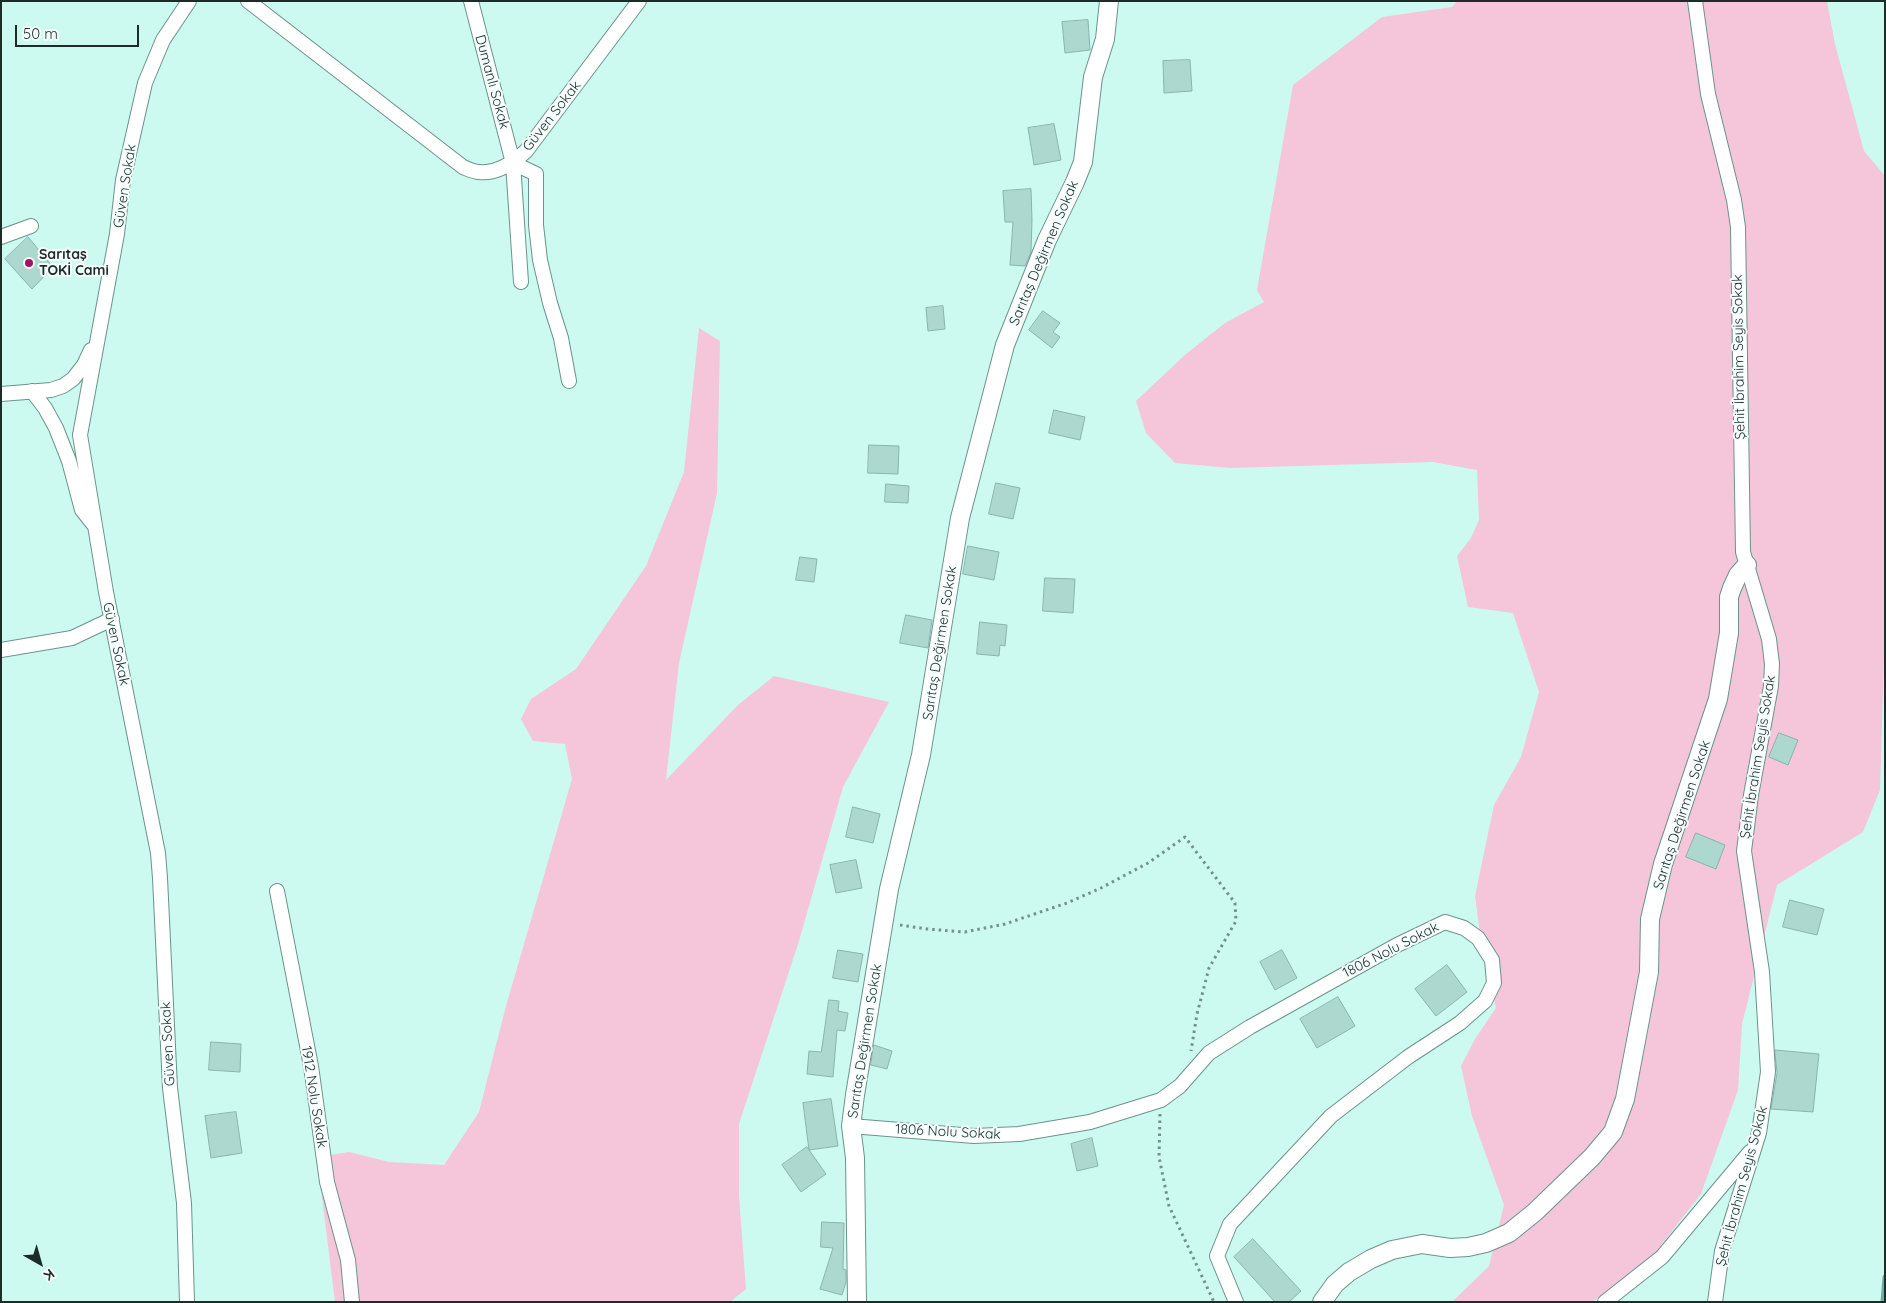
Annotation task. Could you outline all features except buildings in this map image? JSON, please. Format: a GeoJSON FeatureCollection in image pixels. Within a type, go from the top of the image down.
{"type":"FeatureCollection","features":[{"type":"Feature","properties":{"kind":"street","name":"Güven Sokak"},"geometry":{"type":"LineString","coordinates":[[187,1302],[184,1203],[170,1088],[160,870],[94,525],[91,492],[80,435],[117,234],[123,180],[145,83],[163,40],[189,1]]}},
{"type":"Feature","properties":{"kind":"street","name":"Güven Sokak"},"geometry":{"type":"LineString","coordinates":[[248,1],[463,167],[478,172],[494,170],[513,163],[526,151],[639,1]]}},
{"type":"Feature","properties":{"kind":"street","name":"Dumanlı Sokak"},"geometry":{"type":"LineString","coordinates":[[470,1],[513,163],[521,282]]}},
{"type":"Feature","properties":{"kind":"street","name":"Sarıtaş Değirmen Sokak"},"geometry":{"type":"LineString","coordinates":[[857,1302],[855,1158],[851,1126],[854,1095],[889,889],[921,755],[960,518],[1005,345],[1047,240],[1083,162],[1093,77],[1105,39],[1109,1]]}},
{"type":"Feature","properties":{"kind":"street","name":"Şehit İbrahim Seyis Sokak"},"geometry":{"type":"LineString","coordinates":[[1695,1],[1708,94],[1734,200],[1738,227],[1743,552],[1769,639],[1772,664],[1771,686],[1751,795],[1744,851],[1762,972],[1768,1072],[1756,1146],[1722,1251],[1715,1302]]}},
{"type":"Feature","properties":{"kind":"street"},"geometry":{"type":"LineString","coordinates":[[513,163],[536,174],[536,224],[540,260],[550,303],[561,338],[569,381]]}},
{"type":"Feature","properties":{"kind":"street"},"geometry":{"type":"LineString","coordinates":[[1,237],[31,226]]}},
{"type":"Feature","properties":{"kind":"street"},"geometry":{"type":"LineString","coordinates":[[1,394],[51,390],[63,386],[73,379],[84,365],[96,341]]}},
{"type":"Feature","properties":{"kind":"street"},"geometry":{"type":"LineString","coordinates":[[32,391],[45,408],[56,428],[69,461],[82,510],[94,525]]}},
{"type":"Feature","properties":{"kind":"street","name":"Sarıtaş Değirmen Sokak"},"geometry":{"type":"LineString","coordinates":[[1322,1302],[1335,1284],[1349,1272],[1371,1259],[1392,1250],[1422,1244],[1450,1248],[1468,1247],[1486,1243],[1509,1233],[1535,1212],[1592,1158],[1613,1132],[1625,1098],[1648,972],[1652,910],[1663,864],[1718,698],[1729,634],[1729,597],[1738,576],[1747,565]]}},
{"type":"Feature","properties":{"kind":"street"},"geometry":{"type":"LineString","coordinates":[[1,650],[72,638],[112,619]]}},
{"type":"Feature","properties":{"kind":"street","name":"1912 Nolu Sokak"},"geometry":{"type":"LineString","coordinates":[[277,891],[311,1066],[327,1182],[348,1260],[352,1302]]}},
{"type":"Feature","properties":{"kind":"street","name":"1806 Nolu Sokak"},"geometry":{"type":"LineString","coordinates":[[851,1126],[974,1136],[1019,1134],[1090,1122],[1161,1100],[1180,1086],[1208,1053],[1250,1026],[1397,945],[1445,922],[1464,928],[1478,938],[1492,960],[1494,983],[1485,1001],[1460,1022],[1408,1057],[1331,1116],[1230,1224],[1217,1256],[1236,1302]]}},
{"type":"Feature","properties":{"kind":"street"},"geometry":{"type":"LineString","coordinates":[[1605,1302],[1662,1257],[1756,1146]]}},
{"type":"Feature","properties":{"kind":"path"},"geometry":{"type":"LineString","coordinates":[[884,923],[965,932],[1005,924],[1068,903],[1101,888],[1148,863],[1186,836],[1235,903],[1236,921],[1209,968],[1197,1014],[1191,1051],[1186,1059]]}},
{"type":"Feature","properties":{"kind":"path"},"geometry":{"type":"LineString","coordinates":[[1161,1100],[1159,1158],[1169,1206],[1214,1302]]}},
{"type":"Feature","properties":{"kind":"shaded area"},"geometry":{"type":"Polygon","coordinates":[[[1457,1],[1827,1],[1835,44],[1864,151],[1885,176],[1885,622],[1880,790],[1863,832],[1777,885],[1742,1024],[1738,1090],[1701,1194],[1640,1272],[1592,1302],[1452,1302],[1489,1266],[1504,1205],[1472,1116],[1461,1066],[1475,1039],[1496,1008],[1482,948],[1475,896],[1494,805],[1521,757],[1539,692],[1513,613],[1468,607],[1457,556],[1471,538],[1479,520],[1477,470],[1433,462],[1230,468],[1175,463],[1146,433],[1136,401],[1186,354],[1225,323],[1264,302],[1257,290],[1293,85],[1382,17],[1452,7],[1457,1]]]}},
{"type":"Feature","properties":{"kind":"shaded area"},"geometry":{"type":"Polygon","coordinates":[[[699,328],[720,341],[717,493],[679,663],[666,780],[738,705],[774,676],[889,702],[843,787],[799,941],[739,1124],[739,1196],[746,1289],[730,1302],[335,1302],[317,1157],[349,1152],[389,1162],[444,1165],[479,1112],[506,1006],[572,779],[565,744],[533,741],[521,719],[531,699],[576,669],[646,566],[684,472],[699,328]]]}},
{"type":"Feature","properties":{"kind":"waterway"},"geometry":{"type":"LineString","coordinates":[[1883,1302],[1885,1277]]}},
{"type":"Feature","properties":{"kind":"place","name":"Sarıtaş TOKİ Cami"},"geometry":{"type":"Point","coordinates":[29,263]}}]}
